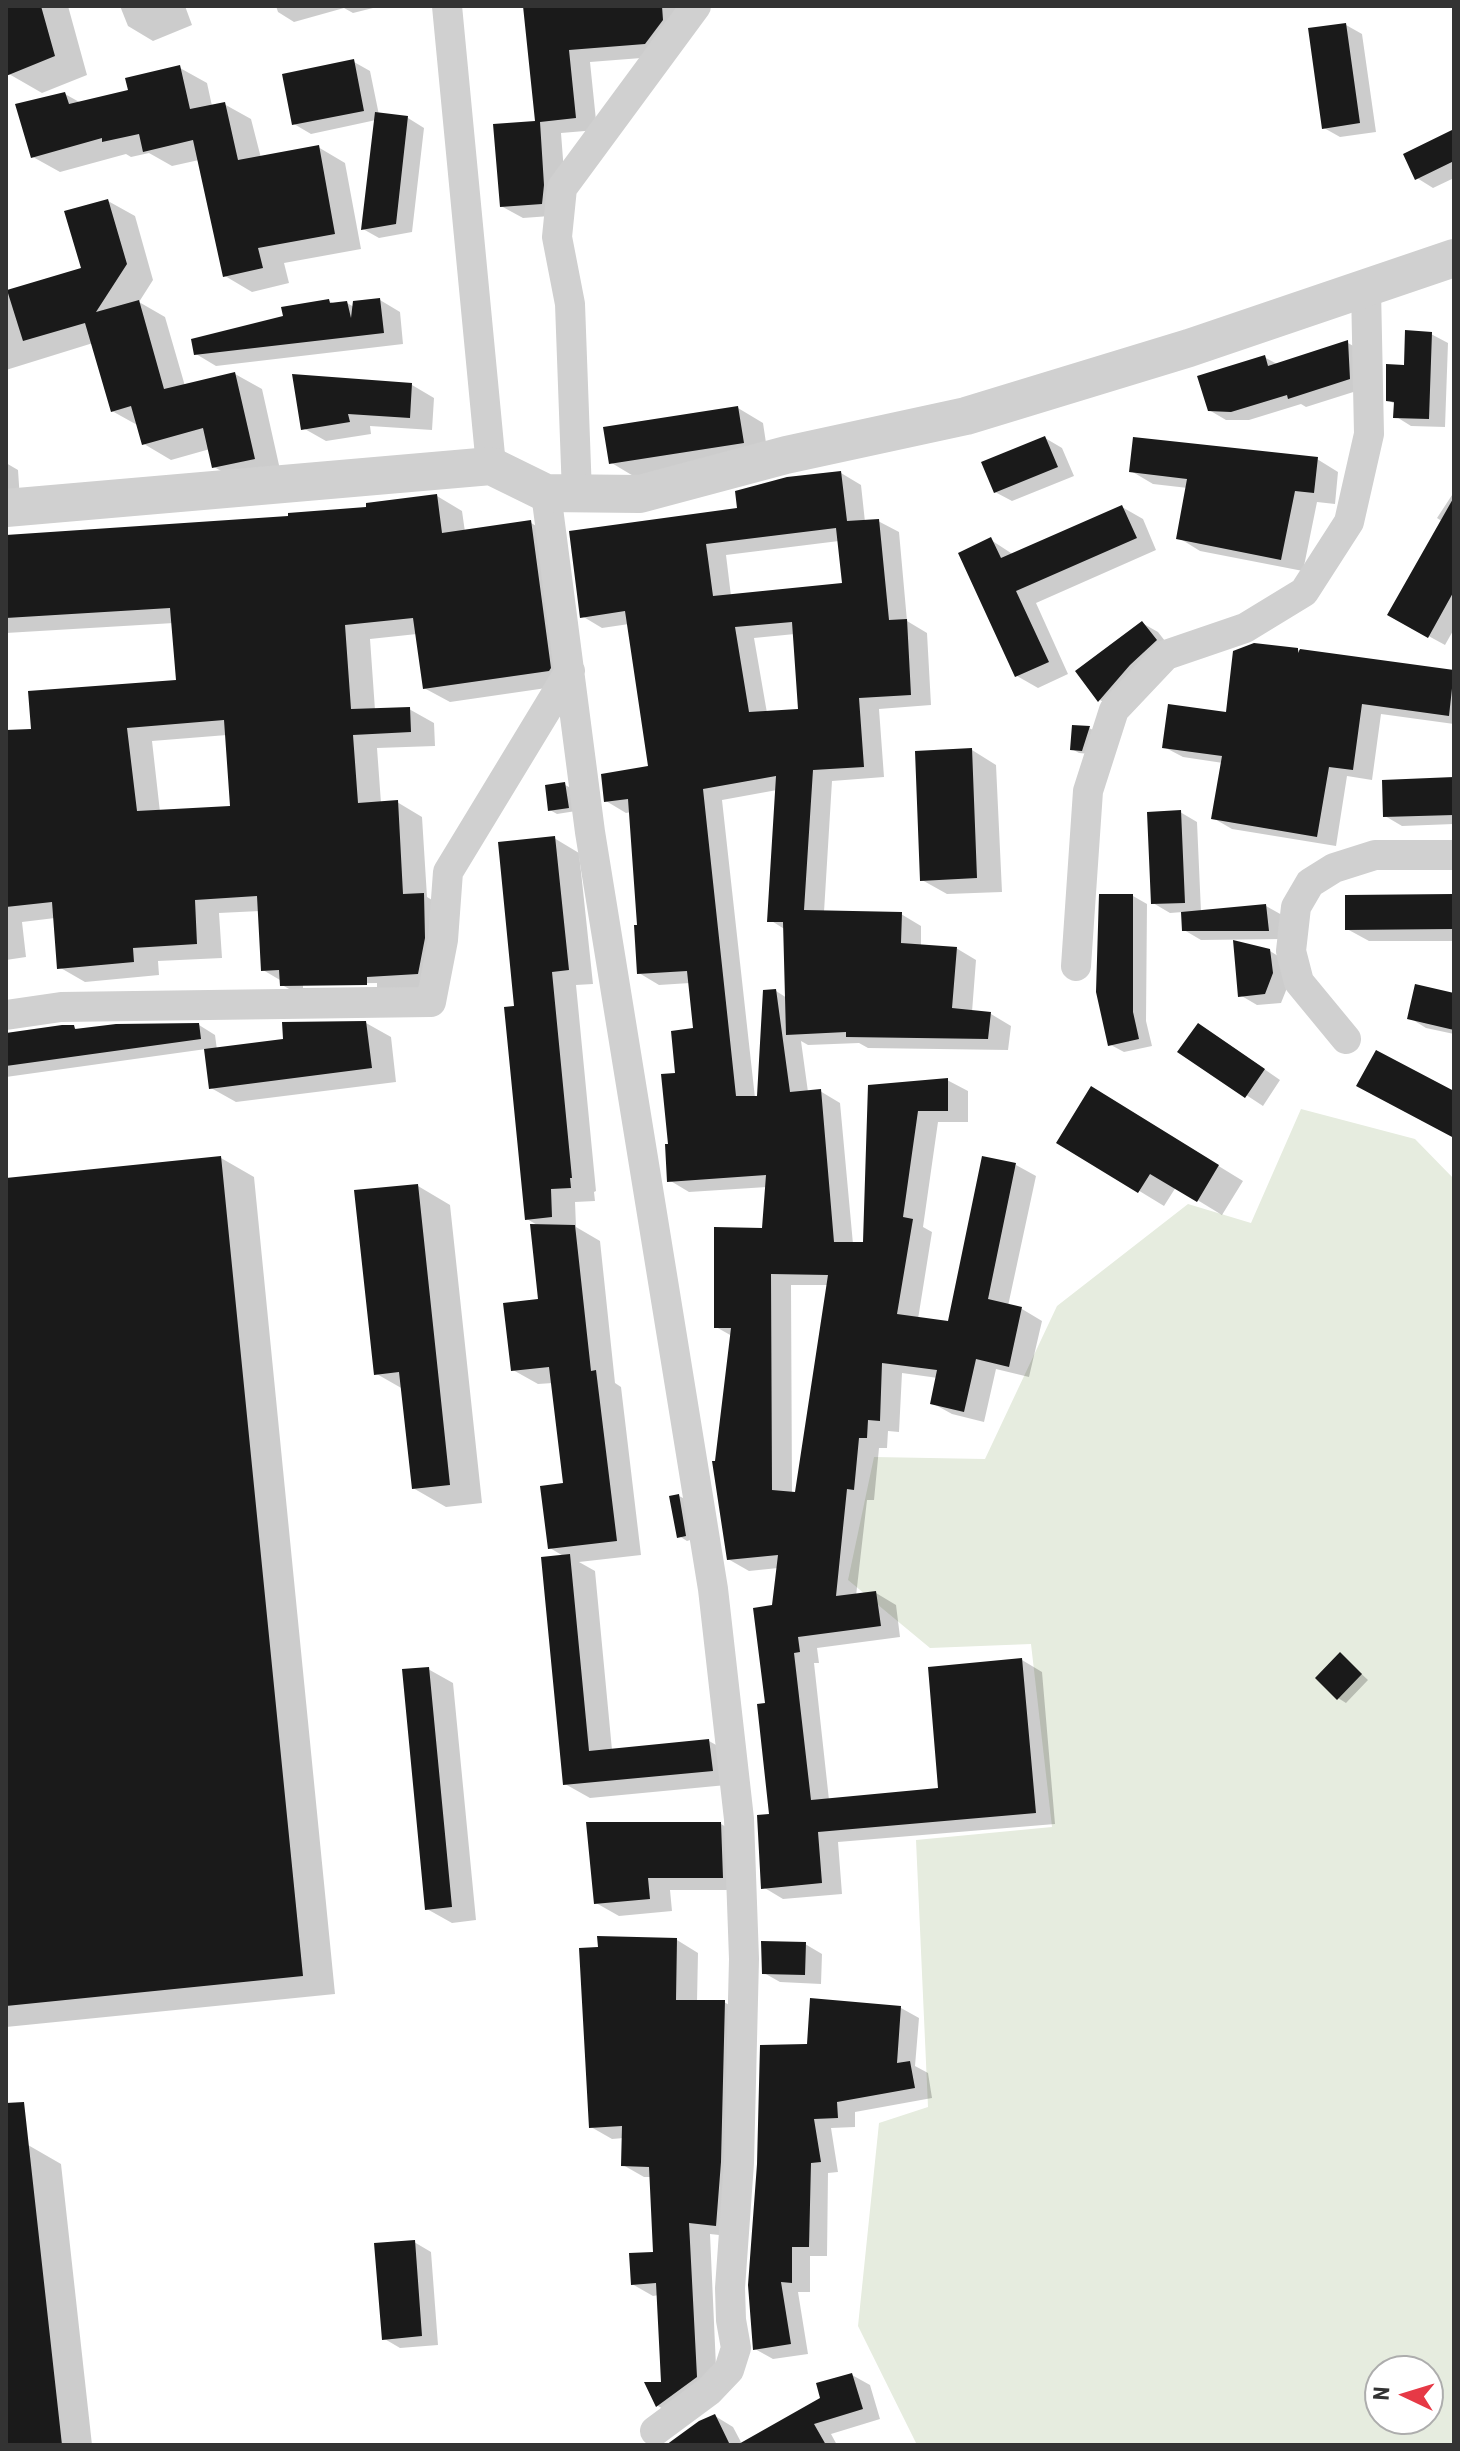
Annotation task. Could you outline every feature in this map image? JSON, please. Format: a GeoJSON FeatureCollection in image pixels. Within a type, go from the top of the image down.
{"type":"FeatureCollection","features":[{"type":"Feature","properties":{"kind":"street"},"geometry":{"type":"LineString","coordinates":[[447,6],[491,466]]}},
{"type":"Feature","properties":{"kind":"street"},"geometry":{"type":"LineString","coordinates":[[655,2431],[709,2391],[729,2370],[736,2348],[730,2288],[739,2163],[744,1959],[739,1819],[713,1589],[590,832],[570,671],[561,493],[570,304],[557,237],[562,188],[696,6]]}},
{"type":"Feature","properties":{"kind":"street"},"geometry":{"type":"LineString","coordinates":[[6,508],[491,466],[561,493],[640,494],[786,455],[966,416],[1189,348],[1454,258]]}},
{"type":"Feature","properties":{"kind":"street"},"geometry":{"type":"LineString","coordinates":[[1076,966],[1088,791],[1114,710],[1166,655],[1245,628],[1304,592],[1349,522],[1369,434],[1366,289]]}},
{"type":"Feature","properties":{"kind":"street"},"geometry":{"type":"LineString","coordinates":[[6,1015],[61,1007],[431,1002],[443,940],[448,872],[570,671]]}},
{"type":"Feature","properties":{"kind":"street"},"geometry":{"type":"LineString","coordinates":[[1346,1039],[1299,982],[1291,951],[1296,907],[1310,883],[1334,868],[1375,855],[1454,855]]}},
{"type":"Feature","properties":{"kind":"shaded area"},"geometry":{"type":"Polygon","coordinates":[[[1301,1109],[1415,1139],[1454,1179],[1454,2445],[917,2445],[858,2326],[879,2123],[928,2107],[916,1840],[1052,1827],[1031,1644],[930,1648],[848,1580],[874,1457],[985,1459],[1057,1306],[1188,1204],[1251,1223],[1301,1109]]]}},
{"type":"Feature","properties":{"kind":"building"},"geometry":{"type":"Polygon","coordinates":[[[6,6],[41,6],[55,56],[6,76],[6,6]]]}},
{"type":"Feature","properties":{"kind":"building"},"geometry":{"type":"Polygon","coordinates":[[[523,6],[662,6],[663,20],[645,44],[569,50],[576,118],[540,122],[544,185],[542,204],[500,207],[493,124],[535,121],[523,6]]]}},
{"type":"Feature","properties":{"kind":"building"},"geometry":{"type":"Polygon","coordinates":[[[1346,23],[1360,123],[1322,129],[1308,28],[1346,23]]]}},
{"type":"Feature","properties":{"kind":"building"},"geometry":{"type":"Polygon","coordinates":[[[354,59],[364,111],[292,125],[282,74],[354,59]]]}},
{"type":"Feature","properties":{"kind":"building"},"geometry":{"type":"Polygon","coordinates":[[[180,65],[190,109],[225,102],[238,160],[319,145],[335,234],[258,248],[263,268],[223,277],[193,140],[143,152],[139,134],[102,142],[102,138],[31,158],[15,104],[65,92],[69,104],[128,90],[125,78],[180,65]]]}},
{"type":"Feature","properties":{"kind":"building"},"geometry":{"type":"Polygon","coordinates":[[[375,112],[408,116],[396,224],[361,230],[375,112]]]}},
{"type":"Feature","properties":{"kind":"building"},"geometry":{"type":"Polygon","coordinates":[[[1454,129],[1454,161],[1415,180],[1403,154],[1454,129]]]}},
{"type":"Feature","properties":{"kind":"building"},"geometry":{"type":"Polygon","coordinates":[[[108,199],[127,264],[96,312],[139,300],[164,389],[235,372],[255,459],[212,468],[203,428],[142,445],[131,406],[111,412],[85,323],[23,341],[7,290],[81,268],[64,211],[108,199]]]}},
{"type":"Feature","properties":{"kind":"building"},"geometry":{"type":"Polygon","coordinates":[[[380,298],[384,333],[194,355],[191,339],[283,316],[281,307],[329,299],[330,303],[347,301],[351,318],[353,301],[380,298]]]}},
{"type":"Feature","properties":{"kind":"building"},"geometry":{"type":"Polygon","coordinates":[[[1405,330],[1432,332],[1429,419],[1393,418],[1394,402],[1386,401],[1386,364],[1404,365],[1405,330]]]}},
{"type":"Feature","properties":{"kind":"building"},"geometry":{"type":"Polygon","coordinates":[[[1348,340],[1350,379],[1288,399],[1287,395],[1231,412],[1208,411],[1197,376],[1265,355],[1268,366],[1348,340]]]}},
{"type":"Feature","properties":{"kind":"building"},"geometry":{"type":"Polygon","coordinates":[[[292,374],[412,383],[410,418],[348,414],[350,422],[301,430],[292,374]]]}},
{"type":"Feature","properties":{"kind":"building"},"geometry":{"type":"Polygon","coordinates":[[[738,406],[744,443],[609,464],[603,427],[738,406]]]}},
{"type":"Feature","properties":{"kind":"building"},"geometry":{"type":"Polygon","coordinates":[[[1045,436],[1058,467],[994,493],[981,462],[1045,436]]]}},
{"type":"Feature","properties":{"kind":"building"},"geometry":{"type":"Polygon","coordinates":[[[1133,437],[1318,457],[1314,493],[1295,491],[1281,560],[1176,539],[1187,479],[1129,472],[1133,437]]]}},
{"type":"Feature","properties":{"kind":"building"},"geometry":{"type":"Polygon","coordinates":[[[841,471],[847,521],[879,519],[889,620],[907,619],[911,695],[859,698],[864,767],[813,770],[804,910],[902,912],[901,943],[957,947],[952,1008],[991,1012],[988,1039],[846,1037],[846,1032],[786,1035],[783,922],[767,922],[776,776],[703,789],[736,1096],[757,1096],[763,990],[776,989],[790,1092],[821,1089],[834,1242],[863,1242],[868,1085],[948,1078],[948,1111],[918,1111],[903,1217],[913,1219],[897,1314],[948,1321],[982,1156],[1016,1163],[988,1299],[1022,1307],[1009,1367],[976,1359],[964,1412],[930,1404],[937,1370],[882,1363],[880,1421],[868,1420],[867,1438],[859,1438],[854,1490],[847,1489],[836,1596],[876,1591],[881,1626],[798,1637],[800,1652],[794,1653],[811,1800],[938,1788],[928,1667],[1022,1658],[1036,1813],[818,1832],[822,1883],[761,1889],[757,1815],[769,1814],[757,1704],[765,1703],[753,1608],[772,1605],[778,1555],[727,1560],[712,1461],[715,1461],[731,1328],[714,1328],[714,1227],[762,1228],[766,1175],[667,1182],[665,1144],[668,1144],[661,1074],[675,1073],[671,1031],[693,1028],[687,971],[637,974],[634,925],[637,925],[628,799],[604,802],[601,774],[648,766],[625,611],[580,618],[569,531],[737,508],[735,491],[787,477],[841,471]],[[836,528],[706,544],[713,596],[842,583],[836,528]],[[792,622],[735,627],[749,712],[798,709],[792,622]],[[771,1274],[772,1490],[795,1492],[828,1275],[771,1274]]]}},
{"type":"Feature","properties":{"kind":"building"},"geometry":{"type":"Polygon","coordinates":[[[437,494],[442,533],[531,520],[551,668],[549,671],[423,689],[413,618],[345,625],[351,709],[410,707],[411,732],[353,735],[358,803],[398,800],[403,894],[424,893],[425,938],[418,974],[367,977],[367,985],[280,986],[279,970],[261,971],[257,896],[195,900],[197,944],[133,948],[134,962],[57,969],[52,902],[6,907],[6,730],[31,729],[28,691],[176,680],[170,608],[6,618],[6,535],[288,516],[288,513],[366,507],[366,503],[437,494]],[[224,720],[127,728],[137,811],[230,806],[224,720]]]}},
{"type":"Feature","properties":{"kind":"building"},"geometry":{"type":"Polygon","coordinates":[[[1454,497],[1454,591],[1428,638],[1387,615],[1454,497]]]}},
{"type":"Feature","properties":{"kind":"building"},"geometry":{"type":"Polygon","coordinates":[[[1122,505],[1137,538],[1016,591],[1049,662],[1015,677],[958,553],[991,537],[1001,558],[1122,505]]]}},
{"type":"Feature","properties":{"kind":"building"},"geometry":{"type":"Polygon","coordinates":[[[1142,621],[1157,640],[1098,702],[1075,671],[1142,621]]]}},
{"type":"Feature","properties":{"kind":"building"},"geometry":{"type":"Polygon","coordinates":[[[1254,643],[1298,648],[1298,653],[1300,649],[1454,670],[1449,716],[1362,704],[1353,770],[1329,767],[1317,837],[1211,819],[1222,756],[1162,748],[1168,704],[1226,712],[1233,651],[1254,643]]]}},
{"type":"Feature","properties":{"kind":"building"},"geometry":{"type":"Polygon","coordinates":[[[1072,725],[1090,726],[1082,751],[1070,750],[1072,725]]]}},
{"type":"Feature","properties":{"kind":"building"},"geometry":{"type":"Polygon","coordinates":[[[972,748],[977,878],[920,881],[915,751],[972,748]]]}},
{"type":"Feature","properties":{"kind":"building"},"geometry":{"type":"Polygon","coordinates":[[[1454,777],[1454,815],[1383,817],[1382,780],[1454,777]]]}},
{"type":"Feature","properties":{"kind":"building"},"geometry":{"type":"Polygon","coordinates":[[[565,782],[569,808],[548,811],[545,785],[565,782]]]}},
{"type":"Feature","properties":{"kind":"building"},"geometry":{"type":"Polygon","coordinates":[[[1181,810],[1185,903],[1151,904],[1147,812],[1181,810]]]}},
{"type":"Feature","properties":{"kind":"building"},"geometry":{"type":"Polygon","coordinates":[[[555,836],[569,970],[552,972],[572,1178],[571,1188],[551,1189],[552,1217],[525,1220],[504,1007],[514,1006],[498,842],[555,836]]]}},
{"type":"Feature","properties":{"kind":"building"},"geometry":{"type":"Polygon","coordinates":[[[1099,894],[1133,894],[1133,1012],[1139,1039],[1108,1046],[1096,992],[1099,894]]]}},
{"type":"Feature","properties":{"kind":"building"},"geometry":{"type":"Polygon","coordinates":[[[1454,894],[1454,929],[1345,930],[1345,895],[1454,894]]]}},
{"type":"Feature","properties":{"kind":"building"},"geometry":{"type":"Polygon","coordinates":[[[1266,904],[1269,931],[1182,931],[1181,912],[1266,904]]]}},
{"type":"Feature","properties":{"kind":"building"},"geometry":{"type":"Polygon","coordinates":[[[1233,940],[1270,949],[1273,973],[1265,994],[1238,997],[1233,940]]]}},
{"type":"Feature","properties":{"kind":"building"},"geometry":{"type":"Polygon","coordinates":[[[1415,984],[1454,993],[1454,1030],[1407,1019],[1415,984]]]}},
{"type":"Feature","properties":{"kind":"building"},"geometry":{"type":"Polygon","coordinates":[[[366,1021],[372,1068],[209,1089],[204,1049],[283,1039],[282,1022],[366,1021]]]}},
{"type":"Feature","properties":{"kind":"building"},"geometry":{"type":"Polygon","coordinates":[[[199,1023],[201,1039],[6,1066],[6,1033],[62,1025],[74,1025],[75,1029],[116,1024],[199,1023]]]}},
{"type":"Feature","properties":{"kind":"building"},"geometry":{"type":"Polygon","coordinates":[[[1198,1023],[1265,1069],[1245,1098],[1177,1052],[1198,1023]]]}},
{"type":"Feature","properties":{"kind":"building"},"geometry":{"type":"Polygon","coordinates":[[[1376,1050],[1454,1091],[1454,1138],[1356,1086],[1376,1050]]]}},
{"type":"Feature","properties":{"kind":"building"},"geometry":{"type":"Polygon","coordinates":[[[1091,1086],[1219,1165],[1197,1202],[1150,1174],[1138,1193],[1056,1143],[1091,1086]]]}},
{"type":"Feature","properties":{"kind":"building"},"geometry":{"type":"Polygon","coordinates":[[[221,1156],[303,1976],[6,2006],[6,1178],[221,1156]]]}},
{"type":"Feature","properties":{"kind":"building"},"geometry":{"type":"Polygon","coordinates":[[[418,1184],[450,1485],[412,1489],[399,1372],[374,1375],[354,1190],[418,1184]]]}},
{"type":"Feature","properties":{"kind":"building"},"geometry":{"type":"Polygon","coordinates":[[[530,1224],[575,1225],[591,1371],[596,1370],[617,1541],[548,1549],[540,1486],[563,1483],[549,1367],[511,1371],[503,1303],[538,1299],[530,1224]]]}},
{"type":"Feature","properties":{"kind":"building"},"geometry":{"type":"Polygon","coordinates":[[[679,1494],[686,1536],[677,1538],[669,1496],[679,1494]]]}},
{"type":"Feature","properties":{"kind":"building"},"geometry":{"type":"Polygon","coordinates":[[[570,1554],[589,1751],[709,1739],[713,1771],[563,1785],[541,1557],[570,1554]]]}},
{"type":"Feature","properties":{"kind":"building"},"geometry":{"type":"Polygon","coordinates":[[[1340,1652],[1362,1674],[1337,1700],[1315,1678],[1340,1652]]]}},
{"type":"Feature","properties":{"kind":"building"},"geometry":{"type":"Polygon","coordinates":[[[429,1667],[452,1907],[425,1910],[402,1669],[429,1667]]]}},
{"type":"Feature","properties":{"kind":"building"},"geometry":{"type":"Polygon","coordinates":[[[586,1822],[721,1822],[723,1878],[648,1878],[650,1899],[594,1904],[586,1822]]]}},
{"type":"Feature","properties":{"kind":"building"},"geometry":{"type":"Polygon","coordinates":[[[597,1936],[677,1938],[676,2000],[725,2000],[721,2162],[716,2226],[689,2223],[697,2377],[656,2407],[644,2382],[661,2382],[656,2283],[631,2285],[629,2253],[653,2252],[649,2167],[621,2166],[622,2126],[589,2128],[579,1948],[598,1947],[597,1936]]]}},
{"type":"Feature","properties":{"kind":"building"},"geometry":{"type":"Polygon","coordinates":[[[761,1941],[806,1942],[805,1975],[762,1974],[761,1941]]]}},
{"type":"Feature","properties":{"kind":"building"},"geometry":{"type":"Polygon","coordinates":[[[810,1998],[901,2006],[897,2063],[910,2061],[915,2088],[837,2102],[838,2118],[814,2119],[821,2162],[811,2163],[809,2247],[792,2247],[792,2283],[781,2282],[791,2344],[753,2350],[748,2285],[757,2164],[760,2045],[807,2044],[810,1998]]]}},
{"type":"Feature","properties":{"kind":"building"},"geometry":{"type":"Polygon","coordinates":[[[24,2102],[62,2445],[6,2445],[6,2103],[24,2102]]]}},
{"type":"Feature","properties":{"kind":"building"},"geometry":{"type":"Polygon","coordinates":[[[415,2240],[422,2336],[382,2340],[374,2243],[415,2240]]]}},
{"type":"Feature","properties":{"kind":"building"},"geometry":{"type":"Polygon","coordinates":[[[852,2373],[863,2409],[814,2424],[826,2445],[737,2445],[820,2398],[816,2383],[852,2373]]]}},
{"type":"Feature","properties":{"kind":"building"},"geometry":{"type":"Polygon","coordinates":[[[715,2414],[730,2445],[666,2445],[699,2421],[715,2414]]]}}]}
